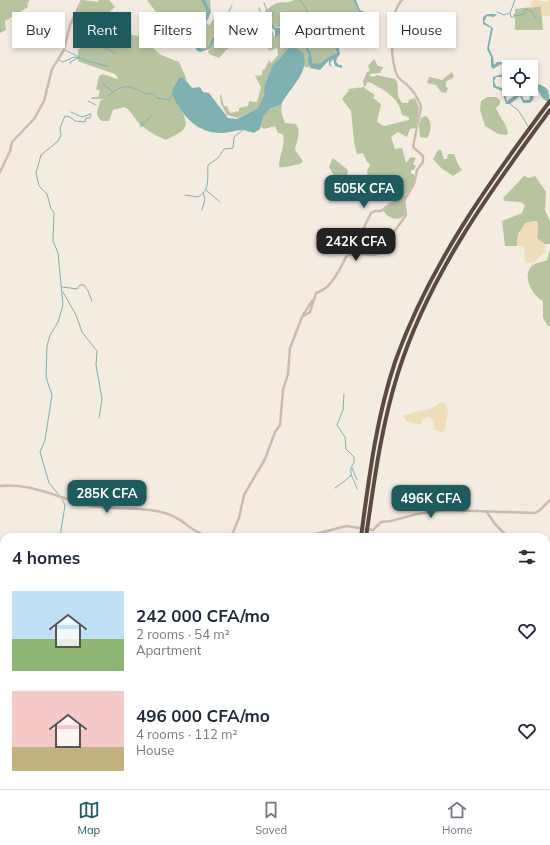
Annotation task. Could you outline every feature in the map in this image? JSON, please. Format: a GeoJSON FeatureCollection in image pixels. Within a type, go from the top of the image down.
{"type":"FeatureCollection","features":[{"type":"Feature","properties":{"kind":"highway"},"geometry":{"type":"LineString","coordinates":[[362,533],[378,424],[395,363],[415,314],[439,265],[456,235],[549,101]]}},
{"type":"Feature","properties":{"kind":"highway"},"geometry":{"type":"LineString","coordinates":[[367,533],[378,453],[385,422],[398,373],[418,318],[443,267],[459,241],[550,110]]}},
{"type":"Feature","properties":{"kind":"street"},"geometry":{"type":"LineString","coordinates":[[0,172],[10,151],[12,142],[36,116],[44,101],[52,69],[64,50],[70,25],[82,0]]}},
{"type":"Feature","properties":{"kind":"street"},"geometry":{"type":"LineString","coordinates":[[351,254],[372,256],[385,252],[392,235],[406,216],[404,201],[414,184],[417,170],[423,159],[413,146],[421,107],[408,85],[398,77],[392,59],[394,23],[398,5],[402,0]]}},
{"type":"Feature","properties":{"kind":"street"},"geometry":{"type":"LineString","coordinates":[[302,318],[310,312],[316,293],[324,290],[330,285],[346,257],[351,254],[370,213],[382,211],[390,204],[408,195]]}},
{"type":"Feature","properties":{"kind":"street"},"geometry":{"type":"LineString","coordinates":[[232,533],[239,518],[244,495],[265,459],[274,432],[280,425],[282,390],[288,374],[290,348],[304,311],[313,301]]}},
{"type":"Feature","properties":{"kind":"street"},"geometry":{"type":"LineString","coordinates":[[0,486],[13,485],[92,506],[151,510],[168,514],[182,520],[194,532],[197,533]]}},
{"type":"Feature","properties":{"kind":"street"},"geometry":{"type":"LineString","coordinates":[[320,533],[346,526],[373,530],[382,522],[391,522],[417,514],[446,510],[486,510],[535,513],[550,500]]}},
{"type":"Feature","properties":{"kind":"street"},"geometry":{"type":"LineString","coordinates":[[486,510],[495,524],[504,533]]}},
{"type":"Feature","properties":{"kind":"green space"},"geometry":{"type":"Polygon","coordinates":[[[0,0],[30,0],[27,4],[28,7],[20,12],[12,12],[12,17],[5,21],[6,30],[0,33],[0,0]]]}},
{"type":"Feature","properties":{"kind":"green space"},"geometry":{"type":"Polygon","coordinates":[[[82,0],[98,2],[99,0],[109,0],[115,7],[110,12],[76,12],[82,0]]]}},
{"type":"Feature","properties":{"kind":"green space"},"geometry":{"type":"Polygon","coordinates":[[[147,0],[210,0],[211,11],[206,19],[206,12],[156,12],[147,0]]]}},
{"type":"Feature","properties":{"kind":"green space"},"geometry":{"type":"Polygon","coordinates":[[[294,0],[353,0],[359,12],[280,12],[280,27],[276,28],[272,23],[272,12],[265,12],[277,3],[290,2],[294,0]]]}},
{"type":"Feature","properties":{"kind":"green space"},"geometry":{"type":"Polygon","coordinates":[[[541,6],[543,30],[515,30],[515,9],[541,6]]]}},
{"type":"Feature","properties":{"kind":"green space"},"geometry":{"type":"Polygon","coordinates":[[[214,19],[214,39],[211,39],[208,48],[200,50],[197,48],[206,48],[206,23],[209,25],[214,19]]]}},
{"type":"Feature","properties":{"kind":"green space"},"geometry":{"type":"Polygon","coordinates":[[[272,31],[274,37],[280,34],[280,48],[305,48],[309,55],[309,67],[304,67],[305,65],[281,56],[271,70],[261,104],[258,108],[238,118],[227,115],[221,104],[221,94],[224,106],[227,106],[230,113],[239,111],[239,108],[248,106],[249,101],[257,102],[261,87],[255,76],[262,75],[262,70],[265,69],[269,60],[271,63],[278,55],[277,48],[270,51],[268,48],[272,48],[272,31]]]}},
{"type":"Feature","properties":{"kind":"green space"},"geometry":{"type":"Polygon","coordinates":[[[131,35],[139,36],[139,48],[153,48],[161,55],[179,62],[187,80],[184,78],[172,95],[185,117],[186,122],[183,130],[166,140],[163,139],[150,132],[137,121],[130,111],[124,107],[113,110],[109,121],[102,121],[97,114],[100,101],[110,95],[103,99],[91,99],[92,97],[98,97],[100,91],[96,89],[99,76],[103,74],[117,79],[118,78],[115,74],[78,61],[78,51],[80,48],[131,48],[131,35]]]}},
{"type":"Feature","properties":{"kind":"green space"},"geometry":{"type":"Polygon","coordinates":[[[214,41],[214,48],[229,48],[219,58],[209,54],[208,52],[214,41]]]}},
{"type":"Feature","properties":{"kind":"green space"},"geometry":{"type":"Polygon","coordinates":[[[308,48],[335,48],[336,54],[325,59],[322,64],[313,64],[311,53],[308,48]]]}},
{"type":"Feature","properties":{"kind":"green space"},"geometry":{"type":"Polygon","coordinates":[[[374,59],[378,66],[383,67],[380,73],[370,74],[370,76],[374,77],[376,75],[395,79],[398,84],[398,96],[402,103],[408,103],[409,100],[415,98],[419,108],[416,128],[410,129],[407,137],[398,132],[391,137],[395,149],[402,148],[406,163],[411,157],[416,158],[413,164],[416,166],[414,170],[411,170],[411,173],[416,176],[411,190],[403,196],[405,214],[396,219],[387,215],[383,210],[394,201],[391,199],[391,195],[394,195],[392,191],[389,190],[384,192],[381,199],[375,200],[372,194],[372,189],[369,187],[367,170],[370,164],[367,162],[363,153],[357,154],[354,142],[351,111],[342,99],[349,90],[348,89],[364,87],[363,81],[367,72],[370,71],[368,66],[374,59]],[[368,82],[364,88],[375,95],[373,98],[381,104],[377,122],[384,126],[409,120],[409,117],[402,115],[395,99],[372,83],[368,82]]]}},
{"type":"Feature","properties":{"kind":"green space"},"geometry":{"type":"Polygon","coordinates":[[[452,72],[454,77],[446,82],[446,87],[448,88],[446,93],[441,92],[436,85],[427,83],[429,77],[442,80],[452,72]]]}},
{"type":"Feature","properties":{"kind":"green space"},"geometry":{"type":"Polygon","coordinates":[[[487,97],[496,97],[500,100],[500,104],[496,108],[508,134],[498,134],[485,126],[480,110],[481,101],[487,97]]]}},
{"type":"Feature","properties":{"kind":"green space"},"geometry":{"type":"Polygon","coordinates":[[[282,102],[281,111],[285,123],[296,124],[298,127],[299,134],[295,150],[303,161],[300,164],[287,167],[279,167],[284,142],[283,134],[278,133],[275,126],[264,129],[261,127],[264,114],[281,105],[282,102]]]}},
{"type":"Feature","properties":{"kind":"green space"},"geometry":{"type":"Polygon","coordinates":[[[426,116],[431,126],[427,138],[420,137],[419,125],[421,118],[426,116]]]}},
{"type":"Feature","properties":{"kind":"green space"},"geometry":{"type":"Polygon","coordinates":[[[438,150],[441,150],[444,159],[447,159],[448,154],[454,154],[462,170],[453,176],[440,167],[433,159],[438,150]]]}},
{"type":"Feature","properties":{"kind":"green space"},"geometry":{"type":"Polygon","coordinates":[[[333,158],[348,170],[347,176],[334,176],[329,167],[333,158]]]}},
{"type":"Feature","properties":{"kind":"green space"},"geometry":{"type":"Polygon","coordinates":[[[524,176],[529,178],[535,176],[546,192],[545,210],[550,222],[550,244],[542,244],[537,238],[538,223],[536,221],[530,222],[518,234],[517,246],[505,246],[502,221],[522,213],[525,205],[521,202],[505,201],[503,198],[524,176]]]}},
{"type":"Feature","properties":{"kind":"green space"},"geometry":{"type":"Polygon","coordinates":[[[550,249],[550,326],[548,326],[543,318],[543,301],[539,299],[530,287],[528,282],[528,272],[532,266],[547,260],[550,249]]]}},
{"type":"Feature","properties":{"kind":"sand"},"geometry":{"type":"Polygon","coordinates":[[[534,0],[547,2],[550,0],[550,16],[542,16],[541,6],[531,8],[531,3],[534,0]]]}},
{"type":"Feature","properties":{"kind":"sand"},"geometry":{"type":"Polygon","coordinates":[[[536,221],[538,223],[537,238],[545,244],[545,252],[534,262],[526,263],[524,258],[525,249],[522,246],[517,246],[518,234],[525,223],[536,221]]]}},
{"type":"Feature","properties":{"kind":"sand"},"geometry":{"type":"Polygon","coordinates":[[[441,402],[446,404],[448,412],[444,431],[441,432],[435,430],[433,421],[429,417],[422,419],[421,425],[406,421],[403,416],[430,409],[441,402]]]}},
{"type":"Feature","properties":{"kind":"water"},"geometry":{"type":"Polygon","coordinates":[[[353,0],[356,0],[360,10],[365,12],[359,12],[353,0]]]}},
{"type":"Feature","properties":{"kind":"water"},"geometry":{"type":"Polygon","coordinates":[[[487,14],[497,14],[494,17],[487,16],[484,22],[493,28],[489,48],[493,57],[494,65],[497,62],[502,62],[502,65],[501,64],[493,69],[491,66],[491,57],[487,49],[491,28],[483,24],[483,17],[487,14]]]}},
{"type":"Feature","properties":{"kind":"water"},"geometry":{"type":"Polygon","coordinates":[[[272,23],[275,28],[279,28],[280,34],[275,38],[275,30],[272,28],[272,23]]]}},
{"type":"Feature","properties":{"kind":"water"},"geometry":{"type":"Polygon","coordinates":[[[212,38],[214,38],[214,42],[209,49],[200,52],[196,49],[197,48],[200,50],[208,48],[212,38]]]}},
{"type":"Feature","properties":{"kind":"water"},"geometry":{"type":"Polygon","coordinates":[[[289,48],[296,48],[303,53],[305,60],[304,67],[298,80],[281,105],[270,109],[263,117],[260,129],[254,133],[242,130],[214,133],[198,127],[186,117],[172,95],[173,88],[180,77],[184,78],[192,88],[200,87],[203,92],[209,93],[228,118],[237,119],[258,108],[264,95],[265,85],[273,65],[289,48]]]}},
{"type":"Feature","properties":{"kind":"water"},"geometry":{"type":"Polygon","coordinates":[[[305,48],[308,48],[311,53],[313,64],[322,63],[325,59],[337,53],[335,49],[339,48],[340,54],[336,62],[339,65],[342,65],[342,68],[335,66],[333,59],[330,63],[332,67],[329,65],[329,60],[320,70],[310,68],[308,61],[309,55],[305,48]]]}},
{"type":"Feature","properties":{"kind":"water"},"geometry":{"type":"Polygon","coordinates":[[[502,74],[502,77],[496,77],[494,81],[496,86],[502,88],[502,91],[493,87],[493,77],[502,74]]]}},
{"type":"Feature","properties":{"kind":"water"},"geometry":{"type":"Polygon","coordinates":[[[538,84],[548,90],[550,103],[542,98],[538,90],[538,84]]]}},
{"type":"Feature","properties":{"kind":"water"},"geometry":{"type":"Polygon","coordinates":[[[504,96],[506,96],[507,101],[514,96],[520,96],[510,104],[506,104],[504,96]]]}},
{"type":"Feature","properties":{"kind":"water"},"geometry":{"type":"Polygon","coordinates":[[[520,96],[522,96],[524,100],[529,100],[530,96],[533,96],[533,100],[530,103],[523,103],[520,96]]]}},
{"type":"Feature","properties":{"kind":"waterway"},"geometry":{"type":"LineString","coordinates":[[200,50],[198,49],[194,32],[206,19],[209,12],[203,0]]}},
{"type":"Feature","properties":{"kind":"waterway"},"geometry":{"type":"LineString","coordinates":[[300,0],[308,12]]}},
{"type":"Feature","properties":{"kind":"waterway"},"geometry":{"type":"LineString","coordinates":[[515,0],[510,13],[511,17],[515,17],[514,14],[516,16],[524,14],[526,9],[531,11],[536,18]]}},
{"type":"Feature","properties":{"kind":"waterway"},"geometry":{"type":"LineString","coordinates":[[264,3],[268,12]]}},
{"type":"Feature","properties":{"kind":"waterway"},"geometry":{"type":"LineString","coordinates":[[229,12],[232,5]]}},
{"type":"Feature","properties":{"kind":"waterway"},"geometry":{"type":"LineString","coordinates":[[259,8],[260,12]]}},
{"type":"Feature","properties":{"kind":"waterway"},"geometry":{"type":"LineString","coordinates":[[272,15],[275,10]]}},
{"type":"Feature","properties":{"kind":"waterway"},"geometry":{"type":"LineString","coordinates":[[497,12],[504,15],[509,13]]}},
{"type":"Feature","properties":{"kind":"waterway"},"geometry":{"type":"LineString","coordinates":[[106,48],[116,54]]}},
{"type":"Feature","properties":{"kind":"waterway"},"geometry":{"type":"LineString","coordinates":[[65,50],[87,61],[108,66]]}},
{"type":"Feature","properties":{"kind":"waterway"},"geometry":{"type":"LineString","coordinates":[[59,60],[63,62],[74,57],[79,58]]}},
{"type":"Feature","properties":{"kind":"waterway"},"geometry":{"type":"LineString","coordinates":[[71,64],[70,62],[78,58]]}},
{"type":"Feature","properties":{"kind":"waterway"},"geometry":{"type":"LineString","coordinates":[[103,84],[113,92]]}},
{"type":"Feature","properties":{"kind":"waterway"},"geometry":{"type":"LineString","coordinates":[[109,96],[122,87],[131,87],[145,94],[152,93],[157,98],[169,100],[172,95]]}},
{"type":"Feature","properties":{"kind":"waterway"},"geometry":{"type":"LineString","coordinates":[[88,101],[96,105]]}},
{"type":"Feature","properties":{"kind":"waterway"},"geometry":{"type":"LineString","coordinates":[[510,104],[518,110],[528,126]]}},
{"type":"Feature","properties":{"kind":"waterway"},"geometry":{"type":"LineString","coordinates":[[71,112],[82,117],[91,114]]}},
{"type":"Feature","properties":{"kind":"waterway"},"geometry":{"type":"LineString","coordinates":[[59,495],[49,483],[40,452],[45,440],[52,395],[46,377],[47,346],[50,335],[58,322],[63,305],[58,253],[53,241],[54,212],[51,209],[47,194],[39,186],[36,173],[41,155],[58,141],[61,135],[60,128],[65,116],[70,117],[75,121],[85,122],[86,118],[90,118],[91,115]]}},
{"type":"Feature","properties":{"kind":"waterway"},"geometry":{"type":"LineString","coordinates":[[141,127],[151,116]]}},
{"type":"Feature","properties":{"kind":"waterway"},"geometry":{"type":"LineString","coordinates":[[140,126],[143,122]]}},
{"type":"Feature","properties":{"kind":"waterway"},"geometry":{"type":"LineString","coordinates":[[185,195],[197,197],[201,195],[206,188],[208,165],[218,158],[224,149],[233,148],[234,137],[243,130]]}},
{"type":"Feature","properties":{"kind":"waterway"},"geometry":{"type":"LineString","coordinates":[[206,190],[220,202]]}},
{"type":"Feature","properties":{"kind":"waterway"},"geometry":{"type":"LineString","coordinates":[[202,210],[205,199],[203,193]]}},
{"type":"Feature","properties":{"kind":"waterway"},"geometry":{"type":"LineString","coordinates":[[62,287],[77,289],[80,285],[84,285],[92,301]]}},
{"type":"Feature","properties":{"kind":"waterway"},"geometry":{"type":"LineString","coordinates":[[63,292],[76,315],[82,332],[97,351],[96,365],[102,399],[99,418]]}},
{"type":"Feature","properties":{"kind":"waterway"},"geometry":{"type":"LineString","coordinates":[[344,394],[343,410],[337,425],[345,437],[346,449],[354,457],[351,473],[357,489]]}},
{"type":"Feature","properties":{"kind":"waterway"},"geometry":{"type":"LineString","coordinates":[[352,468],[357,480]]}},
{"type":"Feature","properties":{"kind":"waterway"},"geometry":{"type":"LineString","coordinates":[[335,488],[351,475]]}},
{"type":"Feature","properties":{"kind":"waterway"},"geometry":{"type":"LineString","coordinates":[[61,533],[65,505],[62,499]]}}]}
